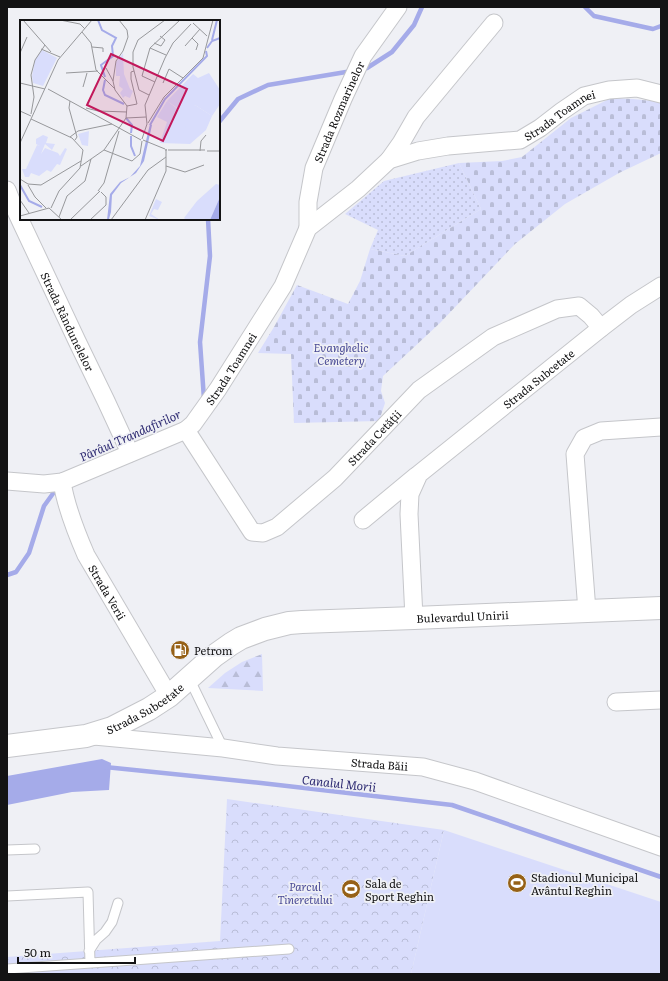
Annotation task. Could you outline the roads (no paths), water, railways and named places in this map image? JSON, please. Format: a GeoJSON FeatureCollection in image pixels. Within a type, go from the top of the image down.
{"type":"FeatureCollection","features":[{"type":"Feature","properties":{"kind":"main road","name":"Bulevardul Unirii"},"geometry":{"type":"LineString","coordinates":[[265,629],[302,622],[661,608]]}},
{"type":"Feature","properties":{"kind":"main road","name":"Strada Subcetate"},"geometry":{"type":"LineString","coordinates":[[7,746],[86,736],[122,724],[170,696],[218,652],[241,638],[265,629]]}},
{"type":"Feature","properties":{"kind":"street","name":"Strada Rozmarinelor"},"geometry":{"type":"LineString","coordinates":[[308,228],[308,202],[314,168],[343,99],[364,56],[398,7]]}},
{"type":"Feature","properties":{"kind":"street","name":"Strada Toamnei"},"geometry":{"type":"LineString","coordinates":[[7,481],[44,484],[62,482],[127,448],[186,430],[193,424],[218,389],[283,286],[308,228],[358,188],[388,160],[416,117],[494,23]]}},
{"type":"Feature","properties":{"kind":"street","name":"Strada Toamnei"},"geometry":{"type":"LineString","coordinates":[[388,160],[418,151],[448,146],[520,140],[540,128],[584,96],[609,90],[637,88],[661,94]]}},
{"type":"Feature","properties":{"kind":"street","name":"Strada Rândunelelor"},"geometry":{"type":"LineString","coordinates":[[7,190],[20,220]]}},
{"type":"Feature","properties":{"kind":"street","name":"Strada Rândunelelor"},"geometry":{"type":"LineString","coordinates":[[20,220],[127,448]]}},
{"type":"Feature","properties":{"kind":"street","name":"Strada Subcetate"},"geometry":{"type":"LineString","coordinates":[[364,520],[601,328],[631,305],[661,286]]}},
{"type":"Feature","properties":{"kind":"street","name":"Strada Cetății"},"geometry":{"type":"LineString","coordinates":[[186,430],[252,532],[263,533],[277,527],[335,478],[419,390],[492,337],[557,309],[578,306],[591,316],[601,328]]}},
{"type":"Feature","properties":{"kind":"street"},"geometry":{"type":"LineString","coordinates":[[586,611],[575,454],[584,438],[601,431],[661,428]]}},
{"type":"Feature","properties":{"kind":"street","name":"Strada Subcetate"},"geometry":{"type":"LineString","coordinates":[[414,618],[409,514],[410,494],[419,474]]}},
{"type":"Feature","properties":{"kind":"street","name":"Strada Verii"},"geometry":{"type":"LineString","coordinates":[[62,482],[76,533],[86,555],[170,696]]}},
{"type":"Feature","properties":{"kind":"street"},"geometry":{"type":"LineString","coordinates":[[616,702],[661,700]]}},
{"type":"Feature","properties":{"kind":"street","name":"Strada Băii"},"geometry":{"type":"LineString","coordinates":[[86,736],[223,748],[277,756],[423,767],[475,781],[661,847]]}},
{"type":"Feature","properties":{"kind":"lane"},"geometry":{"type":"LineString","coordinates":[[189,678],[223,748]]}},
{"type":"Feature","properties":{"kind":"lane"},"geometry":{"type":"LineString","coordinates":[[7,850],[35,849]]}},
{"type":"Feature","properties":{"kind":"lane"},"geometry":{"type":"LineString","coordinates":[[7,896],[88,892],[90,963]]}},
{"type":"Feature","properties":{"kind":"lane"},"geometry":{"type":"LineString","coordinates":[[89,951],[96,940],[105,932],[112,922],[118,903]]}},
{"type":"Feature","properties":{"kind":"lane"},"geometry":{"type":"LineString","coordinates":[[7,969],[289,949]]}},
{"type":"Feature","properties":{"kind":"water"},"geometry":{"type":"Polygon","coordinates":[[[102,759],[111,763],[109,790],[72,792],[7,805],[7,776],[102,759]]]}},
{"type":"Feature","properties":{"kind":"waterway","name":"Pârâul Trandafirilor"},"geometry":{"type":"LineString","coordinates":[[361,69],[367,68],[392,52],[414,25],[422,7]]}},
{"type":"Feature","properties":{"kind":"waterway","name":"Pârâul Trandafirilor"},"geometry":{"type":"LineString","coordinates":[[585,7],[594,16],[653,29],[661,26]]}},
{"type":"Feature","properties":{"kind":"waterway","name":"Pârâul Trandafirilor"},"geometry":{"type":"LineString","coordinates":[[220,121],[238,99],[268,85],[352,71]]}},
{"type":"Feature","properties":{"kind":"waterway","name":"Pârâul Trandafirilor"},"geometry":{"type":"LineString","coordinates":[[204,399],[200,342],[210,256],[208,220]]}},
{"type":"Feature","properties":{"kind":"waterway","name":"Pârâul Trandafirilor"},"geometry":{"type":"LineString","coordinates":[[7,575],[16,572],[29,553],[44,506],[57,488]]}},
{"type":"Feature","properties":{"kind":"waterway","name":"Canalul Morii"},"geometry":{"type":"LineString","coordinates":[[105,767],[452,805],[661,877]]}},
{"type":"Feature","properties":{"kind":"place","name":"Petrom"},"geometry":{"type":"Point","coordinates":[180,650]}},
{"type":"Feature","properties":{"kind":"place","name":"Stadionul Municipal Avântul Reghin"},"geometry":{"type":"Point","coordinates":[517,883]}},
{"type":"Feature","properties":{"kind":"place","name":"Sala de Sport Reghin"},"geometry":{"type":"Point","coordinates":[351,889]}},
{"type":"Feature","properties":{"kind":"park label","name":"Evanghelic Cemetery"},"geometry":{"type":"Point","coordinates":[341,353]}},
{"type":"Feature","properties":{"kind":"park label","name":"Parcul Tineretului"},"geometry":{"type":"Point","coordinates":[305,892]}}]}
